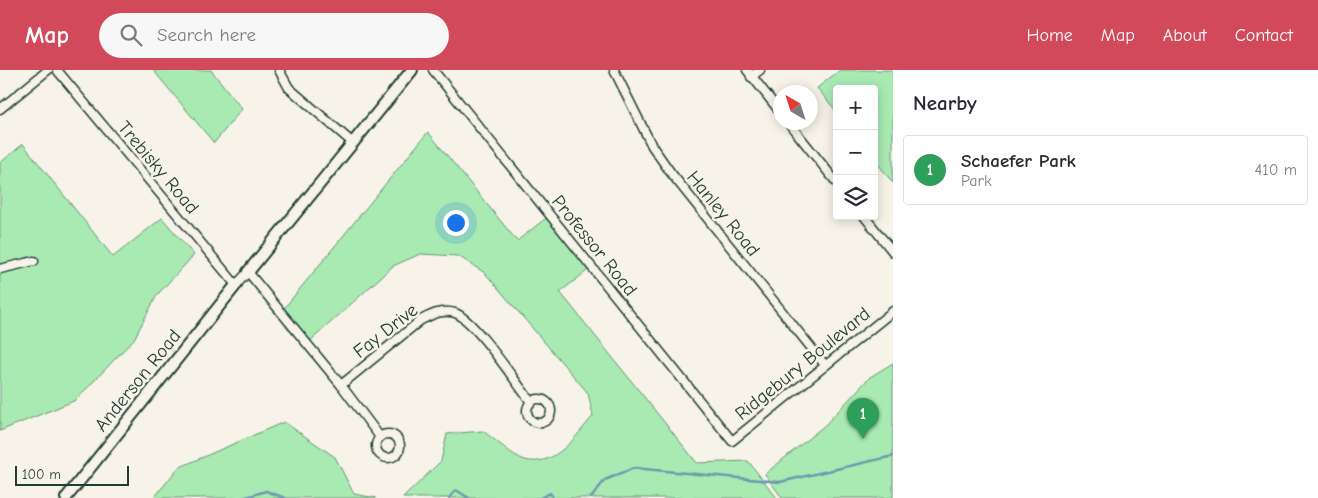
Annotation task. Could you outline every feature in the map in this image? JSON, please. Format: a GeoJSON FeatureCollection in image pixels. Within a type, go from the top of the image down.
{"type":"FeatureCollection","features":[{"type":"Feature","properties":{"kind":"street"},"geometry":{"type":"LineString","coordinates":[[0,109],[48,70]]}},
{"type":"Feature","properties":{"kind":"street","name":"Trebisky Road"},"geometry":{"type":"LineString","coordinates":[[57,70],[236,285]]}},
{"type":"Feature","properties":{"kind":"street"},"geometry":{"type":"LineString","coordinates":[[279,70],[289,88],[353,144]]}},
{"type":"Feature","properties":{"kind":"street"},"geometry":{"type":"LineString","coordinates":[[236,285],[412,70]]}},
{"type":"Feature","properties":{"kind":"street","name":"Professor Road"},"geometry":{"type":"LineString","coordinates":[[433,70],[732,441]]}},
{"type":"Feature","properties":{"kind":"street","name":"Hanley Road"},"geometry":{"type":"LineString","coordinates":[[614,70],[652,146],[671,173],[825,365]]}},
{"type":"Feature","properties":{"kind":"street"},"geometry":{"type":"LineString","coordinates":[[760,70],[749,74],[773,104]]}},
{"type":"Feature","properties":{"kind":"street"},"geometry":{"type":"LineString","coordinates":[[794,130],[833,178]]}},
{"type":"Feature","properties":{"kind":"street"},"geometry":{"type":"LineString","coordinates":[[867,220],[893,252]]}},
{"type":"Feature","properties":{"kind":"street"},"geometry":{"type":"LineString","coordinates":[[0,269],[34,260]]}},
{"type":"Feature","properties":{"kind":"street"},"geometry":{"type":"LineString","coordinates":[[248,272],[341,385],[380,437]]}},
{"type":"Feature","properties":{"kind":"street","name":"Anderson Road"},"geometry":{"type":"LineString","coordinates":[[66,498],[236,285]]}},
{"type":"Feature","properties":{"kind":"street","name":"Ridgebury Boulevard"},"geometry":{"type":"LineString","coordinates":[[732,441],[893,311]]}},
{"type":"Feature","properties":{"kind":"street","name":"Fay Drive"},"geometry":{"type":"LineString","coordinates":[[341,385],[421,320],[435,313],[455,313],[473,327],[531,402]]}},
{"type":"Feature","properties":{"kind":"green space"},"geometry":{"type":"Polygon","coordinates":[[[153,70],[211,70],[242,109],[214,143],[153,70]]]}},
{"type":"Feature","properties":{"kind":"green space"},"geometry":{"type":"Polygon","coordinates":[[[840,70],[893,70],[893,183],[878,164],[878,85],[833,85],[833,107],[818,87],[840,70]]]}},
{"type":"Feature","properties":{"kind":"green space"},"geometry":{"type":"Polygon","coordinates":[[[428,132],[517,241],[550,215],[592,267],[560,292],[697,463],[748,461],[777,498],[403,498],[441,461],[447,434],[483,431],[515,455],[525,460],[536,461],[555,455],[564,448],[593,416],[588,393],[485,273],[458,256],[420,254],[393,266],[307,344],[281,312],[428,132]]]}},
{"type":"Feature","properties":{"kind":"green space"},"geometry":{"type":"Polygon","coordinates":[[[23,144],[113,257],[162,218],[194,255],[157,295],[134,339],[76,400],[0,431],[0,163],[23,144]]]}},
{"type":"Feature","properties":{"kind":"green space"},"geometry":{"type":"Polygon","coordinates":[[[893,363],[893,498],[782,498],[765,474],[825,425],[870,377],[893,363]]]}},
{"type":"Feature","properties":{"kind":"green space"},"geometry":{"type":"Polygon","coordinates":[[[284,422],[335,457],[354,494],[376,498],[154,498],[178,468],[284,422]]]}},
{"type":"Feature","properties":{"kind":"waterway"},"geometry":{"type":"LineString","coordinates":[[591,498],[605,480],[634,468],[780,482],[893,456]]}},
{"type":"Feature","properties":{"kind":"waterway"},"geometry":{"type":"LineString","coordinates":[[449,498],[456,490],[469,498]]}},
{"type":"Feature","properties":{"kind":"waterway"},"geometry":{"type":"LineString","coordinates":[[243,498],[266,491],[285,498]]}},
{"type":"Feature","properties":{"kind":"waterway"},"geometry":{"type":"LineString","coordinates":[[540,498],[550,493],[553,498]]}},
{"type":"Feature","properties":{"kind":"place","name":"Schaefer Park"},"geometry":{"type":"Point","coordinates":[863,439]}}]}
